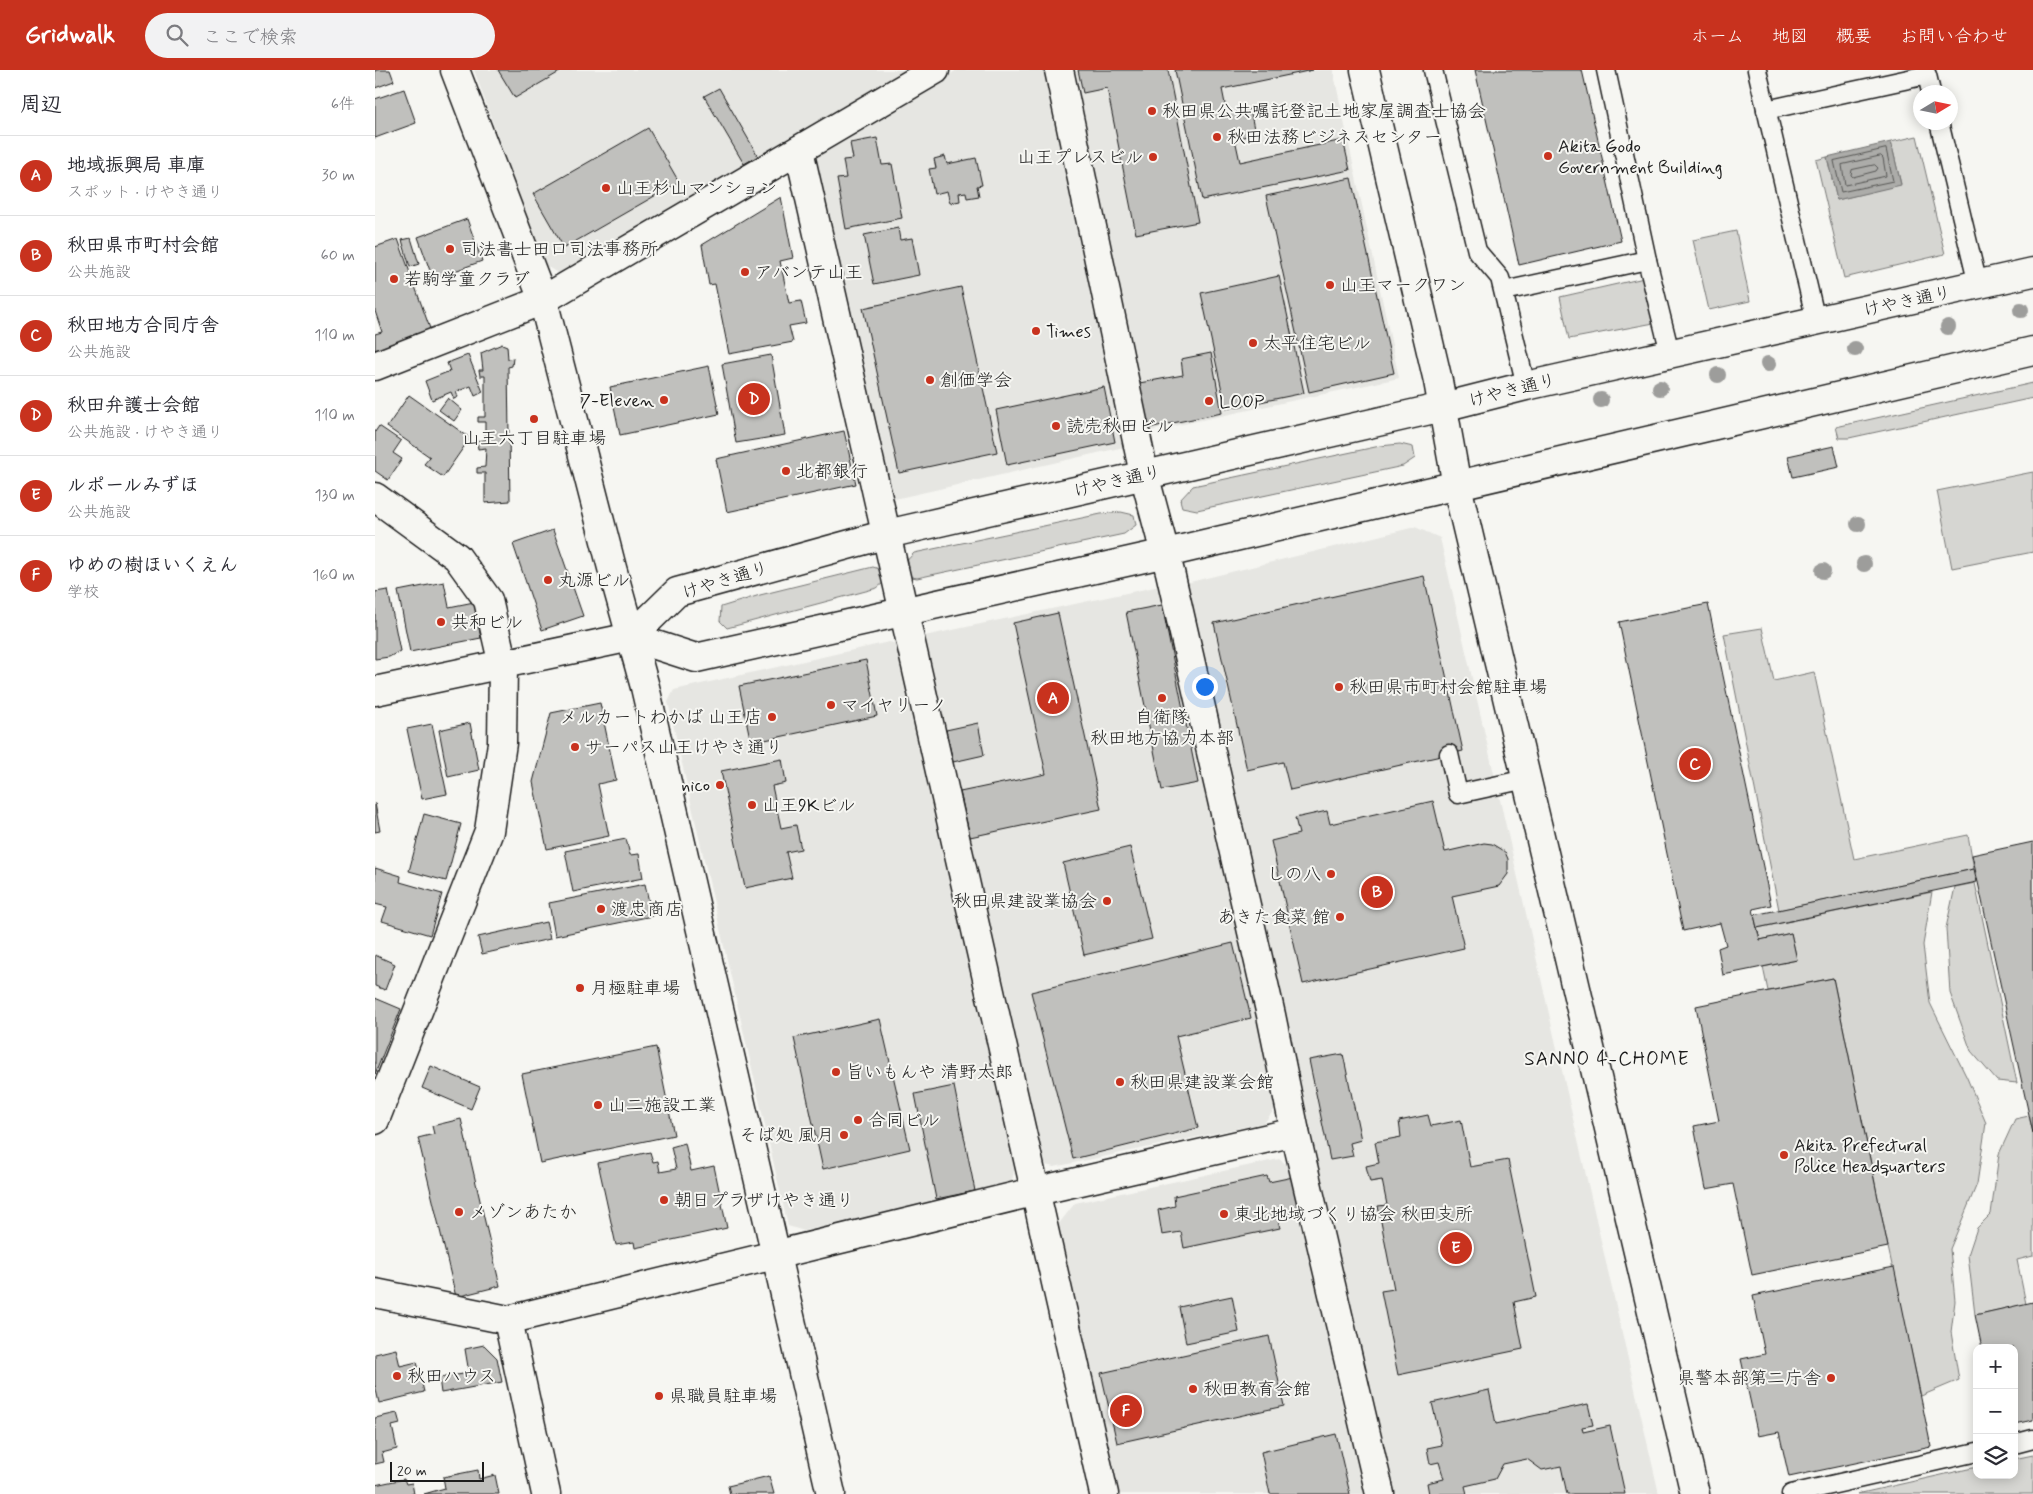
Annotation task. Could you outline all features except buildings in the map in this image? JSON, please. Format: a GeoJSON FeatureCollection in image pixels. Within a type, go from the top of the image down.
{"type":"FeatureCollection","features":[{"type":"Feature","properties":{"kind":"street"},"geometry":{"type":"LineString","coordinates":[[455,70],[543,300],[645,688],[831,1494]]}},
{"type":"Feature","properties":{"kind":"street"},"geometry":{"type":"LineString","coordinates":[[375,366],[543,300],[935,70]]}},
{"type":"Feature","properties":{"kind":"street"},"geometry":{"type":"LineString","coordinates":[[1059,70],[1144,474],[1166,553],[1269,1006],[1295,1132],[1380,1494]]}},
{"type":"Feature","properties":{"kind":"street"},"geometry":{"type":"LineString","coordinates":[[1365,70],[1443,407],[1457,486],[1695,1494]]}},
{"type":"Feature","properties":{"kind":"street"},"geometry":{"type":"LineString","coordinates":[[799,150],[887,534],[902,611],[1033,1192],[1104,1494]]}},
{"type":"Feature","properties":{"kind":"street","name":"けやき通り"},"geometry":{"type":"LineString","coordinates":[[631,637],[677,592],[887,534],[1670,353],[1978,286],[2033,272]]}},
{"type":"Feature","properties":{"kind":"street"},"geometry":{"type":"LineString","coordinates":[[375,691],[631,637],[696,658],[1166,553],[2033,351]]}},
{"type":"Feature","properties":{"kind":"street"},"geometry":{"type":"LineString","coordinates":[[375,497],[457,556],[488,600],[503,665],[502,743],[489,831],[375,1120]]}},
{"type":"Feature","properties":{"kind":"street"},"geometry":{"type":"LineString","coordinates":[[375,1293],[508,1320],[1033,1192],[1295,1132]]}},
{"type":"Feature","properties":{"kind":"street"},"geometry":{"type":"LineString","coordinates":[[508,1320],[546,1494]]}},
{"type":"Feature","properties":{"kind":"lane"},"geometry":{"type":"LineString","coordinates":[[1433,70],[1477,251],[1500,278],[1526,386]]}},
{"type":"Feature","properties":{"kind":"lane"},"geometry":{"type":"LineString","coordinates":[[1606,70],[1647,260],[1670,353]]}},
{"type":"Feature","properties":{"kind":"lane"},"geometry":{"type":"LineString","coordinates":[[1757,70],[1816,321]]}},
{"type":"Feature","properties":{"kind":"lane"},"geometry":{"type":"LineString","coordinates":[[1766,110],[1927,76],[1929,85]]}},
{"type":"Feature","properties":{"kind":"lane"},"geometry":{"type":"LineString","coordinates":[[1941,130],[1978,286]]}},
{"type":"Feature","properties":{"kind":"lane"},"geometry":{"type":"LineString","coordinates":[[1504,292],[1647,260]]}},
{"type":"Feature","properties":{"kind":"lane"},"geometry":{"type":"LineString","coordinates":[[1449,754],[1458,794],[1526,779]]}},
{"type":"Feature","properties":{"kind":"lane"},"geometry":{"type":"LineString","coordinates":[[2018,1443],[2033,1439]]}},
{"type":"Feature","properties":{"kind":"lane"},"geometry":{"type":"LineString","coordinates":[[1791,1494],[1973,1453]]}},
{"type":"Feature","properties":{"kind":"shaded area"},"geometry":{"type":"Polygon","coordinates":[[[474,70],[918,70],[561,275],[543,264],[474,70]]]}},
{"type":"Feature","properties":{"kind":"shaded area"},"geometry":{"type":"Polygon","coordinates":[[[957,70],[1045,70],[1124,447],[886,501],[810,160],[957,70]]]}},
{"type":"Feature","properties":{"kind":"shaded area"},"geometry":{"type":"Polygon","coordinates":[[[1069,70],[1333,70],[1399,378],[1141,433],[1069,70]]]}},
{"type":"Feature","properties":{"kind":"shaded area"},"geometry":{"type":"Polygon","coordinates":[[[1917,136],[1945,254],[1844,278],[1816,160],[1827,157],[1837,200],[1901,184],[1891,142],[1917,136]]]}},
{"type":"Feature","properties":{"kind":"shaded area"},"geometry":{"type":"Polygon","coordinates":[[[1736,231],[1750,301],[1709,310],[1693,240],[1736,231]]]}},
{"type":"Feature","properties":{"kind":"shaded area"},"geometry":{"type":"Polygon","coordinates":[[[1644,278],[1654,323],[1569,339],[1560,297],[1644,278]]]}},
{"type":"Feature","properties":{"kind":"shaded area"},"geometry":{"type":"Polygon","coordinates":[[[2033,383],[2033,398],[1849,438],[1839,438],[1836,427],[2033,383]]]}},
{"type":"Feature","properties":{"kind":"shaded area"},"geometry":{"type":"Polygon","coordinates":[[[1400,444],[1413,447],[1415,458],[1403,466],[1197,510],[1182,507],[1180,500],[1193,486],[1380,446],[1400,444]]]}},
{"type":"Feature","properties":{"kind":"shaded area"},"geometry":{"type":"Polygon","coordinates":[[[2033,472],[2033,552],[1952,568],[1937,491],[2033,472]]]}},
{"type":"Feature","properties":{"kind":"shaded area"},"geometry":{"type":"Polygon","coordinates":[[[1121,512],[1134,515],[1136,525],[1124,534],[917,578],[902,575],[901,567],[914,553],[1101,514],[1121,512]]]}},
{"type":"Feature","properties":{"kind":"shaded area"},"geometry":{"type":"Polygon","coordinates":[[[1415,527],[1440,538],[1659,1494],[1393,1494],[1182,584],[1415,527]]]}},
{"type":"Feature","properties":{"kind":"shaded area"},"geometry":{"type":"Polygon","coordinates":[[[873,567],[886,571],[889,578],[877,588],[727,628],[720,621],[721,607],[760,595],[873,567]]]}},
{"type":"Feature","properties":{"kind":"shaded area"},"geometry":{"type":"Polygon","coordinates":[[[1164,585],[1280,1102],[1264,1123],[1054,1167],[1041,1164],[920,637],[1164,585]]]}},
{"type":"Feature","properties":{"kind":"shaded area"},"geometry":{"type":"Polygon","coordinates":[[[1762,628],[1774,681],[1814,672],[1854,859],[1968,835],[1974,869],[1779,910],[1724,634],[1762,628]]]}},
{"type":"Feature","properties":{"kind":"shaded area"},"geometry":{"type":"Polygon","coordinates":[[[889,642],[902,645],[1016,1165],[1011,1184],[804,1231],[788,1226],[668,702],[674,690],[889,642]]]}},
{"type":"Feature","properties":{"kind":"shaded area"},"geometry":{"type":"Polygon","coordinates":[[[1975,883],[2017,1083],[1997,1081],[1971,1051],[1950,993],[1946,928],[1955,887],[1975,883]]]}},
{"type":"Feature","properties":{"kind":"shaded area"},"geometry":{"type":"Polygon","coordinates":[[[1932,892],[1923,945],[1930,1003],[1967,1078],[1986,1123],[1977,1184],[1950,1249],[1955,1301],[1951,1332],[1959,1380],[1921,1396],[1888,1247],[1833,978],[1768,991],[1763,967],[1797,960],[1791,933],[1760,940],[1757,928],[1932,892]]]}},
{"type":"Feature","properties":{"kind":"shaded area"},"geometry":{"type":"Polygon","coordinates":[[[2029,1116],[2033,1133],[2033,1256],[2017,1260],[2026,1304],[1975,1315],[1968,1255],[1977,1228],[1991,1214],[1999,1154],[2015,1119],[2029,1116]]]}},
{"type":"Feature","properties":{"kind":"shaded area"},"geometry":{"type":"Polygon","coordinates":[[[1279,1159],[1293,1169],[1371,1494],[1115,1494],[1054,1230],[1075,1203],[1279,1159]]]}},
{"type":"Feature","properties":{"kind":"shaded area"},"geometry":{"type":"Polygon","coordinates":[[[2033,1455],[2033,1494],[1857,1494],[1973,1468],[1973,1479],[2018,1479],[2018,1458],[2033,1455]]]}},
{"type":"Feature","properties":{"kind":"water"},"geometry":{"type":"Polygon","coordinates":[[[1891,142],[1901,185],[1837,200],[1827,157],[1891,142]]]}},
{"type":"Feature","properties":{"kind":"place","name":"秋田県公共嘱託登記土地家屋調査士協会"},"geometry":{"type":"Point","coordinates":[1152,111]}},
{"type":"Feature","properties":{"kind":"place","name":"秋田法務ビジネスセンター"},"geometry":{"type":"Point","coordinates":[1217,137]}},
{"type":"Feature","properties":{"kind":"place","name":"Akita Godo Government Building"},"geometry":{"type":"Point","coordinates":[1548,156]}},
{"type":"Feature","properties":{"kind":"place","name":"山王プレスビル"},"geometry":{"type":"Point","coordinates":[1153,157]}},
{"type":"Feature","properties":{"kind":"place","name":"山王杉山マンション"},"geometry":{"type":"Point","coordinates":[606,188]}},
{"type":"Feature","properties":{"kind":"place","name":"司法書士田口司法事務所"},"geometry":{"type":"Point","coordinates":[450,249]}},
{"type":"Feature","properties":{"kind":"place","name":"アバンテ山王"},"geometry":{"type":"Point","coordinates":[745,272]}},
{"type":"Feature","properties":{"kind":"place","name":"若駒学童クラブ"},"geometry":{"type":"Point","coordinates":[394,279]}},
{"type":"Feature","properties":{"kind":"place","name":"山王マークワン"},"geometry":{"type":"Point","coordinates":[1330,285]}},
{"type":"Feature","properties":{"kind":"place","name":"Times"},"geometry":{"type":"Point","coordinates":[1036,331]}},
{"type":"Feature","properties":{"kind":"place","name":"太平住宅ビル"},"geometry":{"type":"Point","coordinates":[1253,343]}},
{"type":"Feature","properties":{"kind":"place","name":"創価学会"},"geometry":{"type":"Point","coordinates":[930,380]}},
{"type":"Feature","properties":{"kind":"place","name":"秋田弁護士会館"},"geometry":{"type":"Point","coordinates":[754,399]}},
{"type":"Feature","properties":{"kind":"place","name":"7-Eleven"},"geometry":{"type":"Point","coordinates":[664,400]}},
{"type":"Feature","properties":{"kind":"place","name":"LOOP"},"geometry":{"type":"Point","coordinates":[1209,401]}},
{"type":"Feature","properties":{"kind":"place","name":"山王六丁目駐車場"},"geometry":{"type":"Point","coordinates":[534,419]}},
{"type":"Feature","properties":{"kind":"place","name":"読売秋田ビル"},"geometry":{"type":"Point","coordinates":[1056,426]}},
{"type":"Feature","properties":{"kind":"place","name":"北都銀行"},"geometry":{"type":"Point","coordinates":[786,471]}},
{"type":"Feature","properties":{"kind":"place","name":"丸源ビル"},"geometry":{"type":"Point","coordinates":[548,580]}},
{"type":"Feature","properties":{"kind":"place","name":"共和ビル"},"geometry":{"type":"Point","coordinates":[441,622]}},
{"type":"Feature","properties":{"kind":"place","name":"秋田県市町村会館駐車場"},"geometry":{"type":"Point","coordinates":[1339,687]}},
{"type":"Feature","properties":{"kind":"place","name":"地域振興局 車庫"},"geometry":{"type":"Point","coordinates":[1053,698]}},
{"type":"Feature","properties":{"kind":"place","name":"自衛隊 秋田地方協力本部"},"geometry":{"type":"Point","coordinates":[1162,698]}},
{"type":"Feature","properties":{"kind":"place","name":"マイヤリーノ"},"geometry":{"type":"Point","coordinates":[831,705]}},
{"type":"Feature","properties":{"kind":"place","name":"メルカートわかば 山王店"},"geometry":{"type":"Point","coordinates":[772,717]}},
{"type":"Feature","properties":{"kind":"place","name":"サーパス山王けやき通り"},"geometry":{"type":"Point","coordinates":[575,747]}},
{"type":"Feature","properties":{"kind":"place","name":"秋田地方合同庁舎"},"geometry":{"type":"Point","coordinates":[1695,764]}},
{"type":"Feature","properties":{"kind":"place","name":"nico"},"geometry":{"type":"Point","coordinates":[720,785]}},
{"type":"Feature","properties":{"kind":"place","name":"山王9Kビル"},"geometry":{"type":"Point","coordinates":[752,805]}},
{"type":"Feature","properties":{"kind":"place","name":"しの八"},"geometry":{"type":"Point","coordinates":[1331,874]}},
{"type":"Feature","properties":{"kind":"place","name":"秋田県市町村会館"},"geometry":{"type":"Point","coordinates":[1377,892]}},
{"type":"Feature","properties":{"kind":"place","name":"秋田県建設業協会"},"geometry":{"type":"Point","coordinates":[1107,901]}},
{"type":"Feature","properties":{"kind":"place","name":"渡忠商店"},"geometry":{"type":"Point","coordinates":[601,909]}},
{"type":"Feature","properties":{"kind":"place","name":"あきた食菜 館"},"geometry":{"type":"Point","coordinates":[1340,917]}},
{"type":"Feature","properties":{"kind":"place","name":"月極駐車場"},"geometry":{"type":"Point","coordinates":[580,988]}},
{"type":"Feature","properties":{"kind":"place","name":"旨いもんや 清野太郎"},"geometry":{"type":"Point","coordinates":[836,1072]}},
{"type":"Feature","properties":{"kind":"place","name":"秋田県建設業会館"},"geometry":{"type":"Point","coordinates":[1120,1082]}},
{"type":"Feature","properties":{"kind":"place","name":"山二施設工業"},"geometry":{"type":"Point","coordinates":[598,1105]}},
{"type":"Feature","properties":{"kind":"place","name":"合同ビル"},"geometry":{"type":"Point","coordinates":[858,1120]}},
{"type":"Feature","properties":{"kind":"place","name":"そば処 風月"},"geometry":{"type":"Point","coordinates":[844,1135]}},
{"type":"Feature","properties":{"kind":"place","name":"Akita Prefectural Police Headquarters"},"geometry":{"type":"Point","coordinates":[1784,1155]}},
{"type":"Feature","properties":{"kind":"place","name":"朝日プラザけやき通り"},"geometry":{"type":"Point","coordinates":[664,1200]}},
{"type":"Feature","properties":{"kind":"place","name":"メゾンあたか"},"geometry":{"type":"Point","coordinates":[459,1212]}},
{"type":"Feature","properties":{"kind":"place","name":"東北地域づくり協会 秋田支所"},"geometry":{"type":"Point","coordinates":[1224,1214]}},
{"type":"Feature","properties":{"kind":"place","name":"ルポールみずほ"},"geometry":{"type":"Point","coordinates":[1456,1248]}},
{"type":"Feature","properties":{"kind":"place","name":"秋田ハウス"},"geometry":{"type":"Point","coordinates":[397,1376]}},
{"type":"Feature","properties":{"kind":"place","name":"県警本部第二庁舎"},"geometry":{"type":"Point","coordinates":[1831,1378]}},
{"type":"Feature","properties":{"kind":"place","name":"秋田教育会館"},"geometry":{"type":"Point","coordinates":[1193,1389]}},
{"type":"Feature","properties":{"kind":"place","name":"県職員駐車場"},"geometry":{"type":"Point","coordinates":[659,1396]}},
{"type":"Feature","properties":{"kind":"place","name":"ゆめの樹ほいくえん"},"geometry":{"type":"Point","coordinates":[1126,1411]}},
{"type":"Feature","properties":{"kind":"district","name":"SANNO 4-CHOME"},"geometry":{"type":"Point","coordinates":[1607,1058]}}]}
